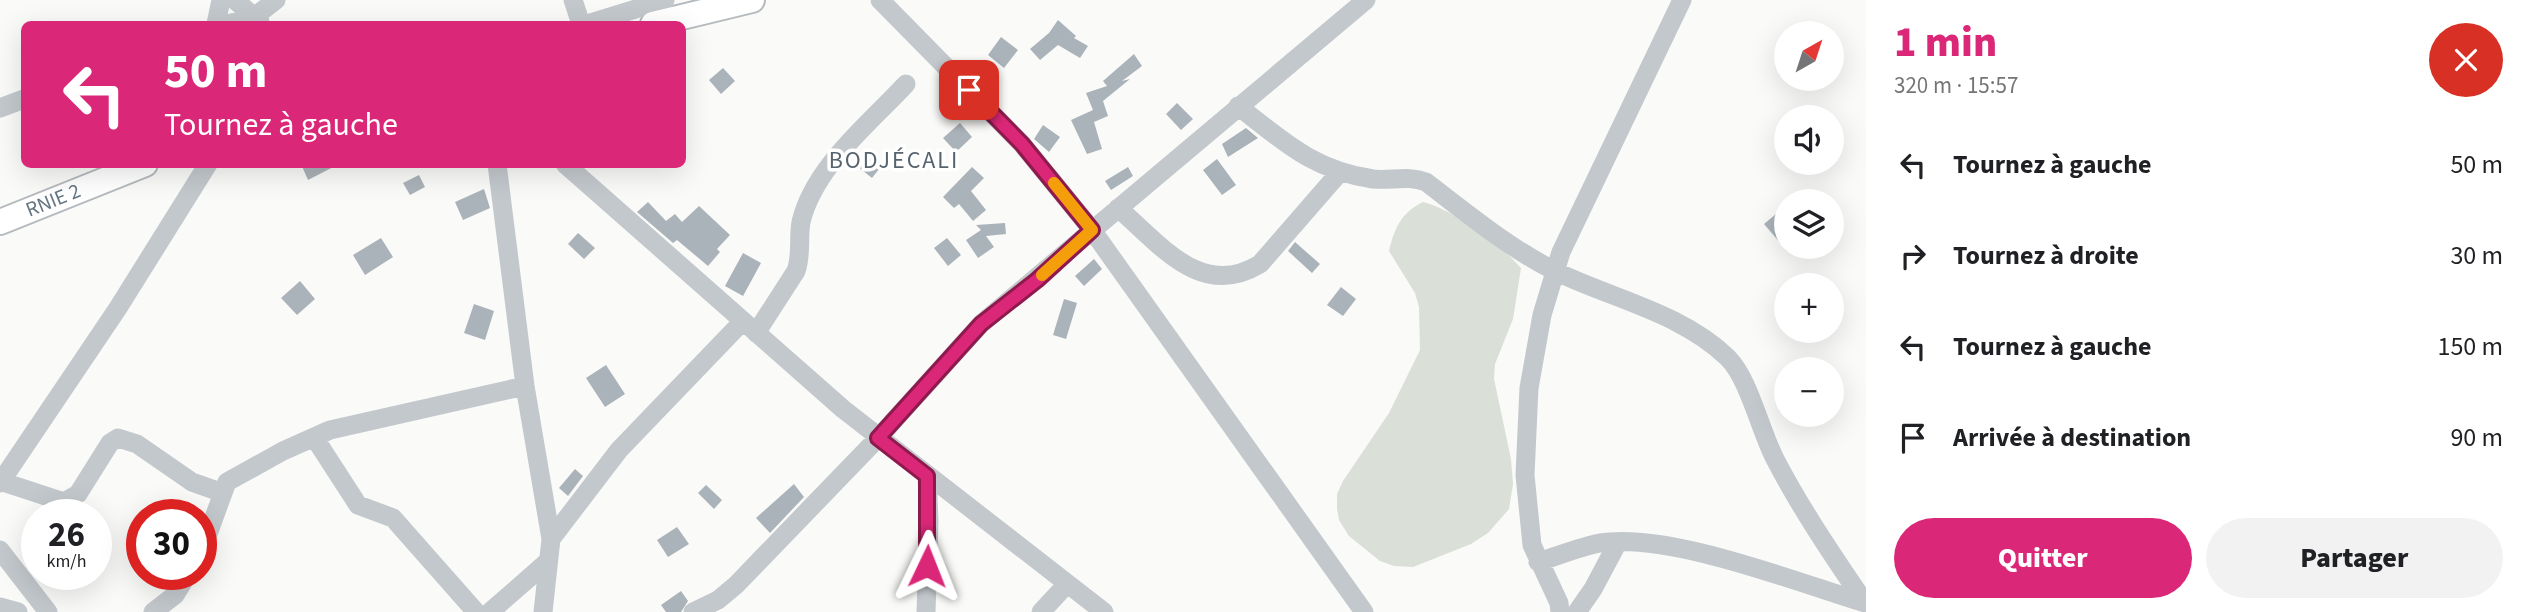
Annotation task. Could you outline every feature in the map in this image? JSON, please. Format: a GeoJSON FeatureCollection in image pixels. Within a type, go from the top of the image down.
{"type":"FeatureCollection","features":[{"type":"Feature","properties":{"kind":"main road"},"geometry":{"type":"LineString","coordinates":[[665,21],[752,0]]}},
{"type":"Feature","properties":{"kind":"main road","name":"RNIE 2"},"geometry":{"type":"LineString","coordinates":[[0,222],[132,168]]}},
{"type":"Feature","properties":{"kind":"street"},"geometry":{"type":"LineString","coordinates":[[217,21],[221,0]]}},
{"type":"Feature","properties":{"kind":"street"},"geometry":{"type":"LineString","coordinates":[[235,0],[259,21],[276,0]]}},
{"type":"Feature","properties":{"kind":"street"},"geometry":{"type":"LineString","coordinates":[[573,0],[580,21]]}},
{"type":"Feature","properties":{"kind":"street"},"geometry":{"type":"LineString","coordinates":[[597,21],[665,0]]}},
{"type":"Feature","properties":{"kind":"street"},"geometry":{"type":"LineString","coordinates":[[880,0],[1022,144],[1092,230],[1364,612]]}},
{"type":"Feature","properties":{"kind":"street"},"geometry":{"type":"LineString","coordinates":[[693,612],[718,600],[736,585],[878,438],[981,324],[1037,280],[1092,230],[1366,0]]}},
{"type":"Feature","properties":{"kind":"street"},"geometry":{"type":"LineString","coordinates":[[1560,612],[1559,603],[1532,545],[1525,475],[1525,421],[1542,316],[1561,253],[1682,0]]}},
{"type":"Feature","properties":{"kind":"street"},"geometry":{"type":"LineString","coordinates":[[551,539],[619,450],[749,327],[796,271],[801,248],[801,223],[824,173],[906,84]]}},
{"type":"Feature","properties":{"kind":"street"},"geometry":{"type":"LineString","coordinates":[[0,108],[21,100]]}},
{"type":"Feature","properties":{"kind":"street"},"geometry":{"type":"LineString","coordinates":[[1238,106],[1307,159],[1340,172],[1375,179],[1415,178],[1426,182],[1504,241],[1555,271],[1660,314],[1729,360],[1742,377],[1775,458],[1819,536],[1865,603],[1714,556],[1637,541],[1600,543],[1538,562]]}},
{"type":"Feature","properties":{"kind":"street"},"geometry":{"type":"LineString","coordinates":[[206,168],[118,308],[0,481],[64,502],[78,494],[110,443],[118,438],[136,444],[192,482],[223,493]]}},
{"type":"Feature","properties":{"kind":"street"},"geometry":{"type":"LineString","coordinates":[[498,168],[525,386],[551,539],[542,612]]}},
{"type":"Feature","properties":{"kind":"street"},"geometry":{"type":"LineString","coordinates":[[570,168],[878,438],[1104,612]]}},
{"type":"Feature","properties":{"kind":"street"},"geometry":{"type":"LineString","coordinates":[[1118,208],[1185,266],[1200,274],[1214,276],[1247,272],[1260,264],[1340,172]]}},
{"type":"Feature","properties":{"kind":"street"},"geometry":{"type":"LineString","coordinates":[[217,509],[227,482],[314,437],[358,421],[525,386]]}},
{"type":"Feature","properties":{"kind":"street"},"geometry":{"type":"LineString","coordinates":[[314,437],[358,505],[393,518],[476,612]]}},
{"type":"Feature","properties":{"kind":"street"},"geometry":{"type":"LineString","coordinates":[[926,612],[929,521],[927,476]]}},
{"type":"Feature","properties":{"kind":"street"},"geometry":{"type":"LineString","coordinates":[[1577,612],[1593,589],[1618,542]]}},
{"type":"Feature","properties":{"kind":"street"},"geometry":{"type":"LineString","coordinates":[[0,550],[48,612]]}},
{"type":"Feature","properties":{"kind":"street"},"geometry":{"type":"LineString","coordinates":[[490,612],[546,563]]}},
{"type":"Feature","properties":{"kind":"street"},"geometry":{"type":"LineString","coordinates":[[1041,612],[1067,584]]}},
{"type":"Feature","properties":{"kind":"street"},"geometry":{"type":"LineString","coordinates":[[153,612],[179,590]]}},
{"type":"Feature","properties":{"kind":"street"},"geometry":{"type":"LineString","coordinates":[[0,607],[18,612]]}},
{"type":"Feature","properties":{"kind":"shaded area"},"geometry":{"type":"Polygon","coordinates":[[[1423,202],[1448,212],[1476,229],[1521,268],[1513,319],[1495,364],[1494,379],[1511,459],[1513,484],[1509,509],[1488,533],[1471,544],[1413,567],[1394,566],[1380,561],[1349,536],[1339,520],[1337,494],[1389,413],[1420,350],[1419,307],[1415,293],[1389,251],[1404,216],[1423,202]]]}},
{"type":"Feature","properties":{"kind":"building"},"geometry":{"type":"Polygon","coordinates":[[[1058,20],[1076,36],[1074,38],[1088,46],[1080,58],[1058,45],[1040,60],[1030,49],[1049,33],[1058,20]]]}},
{"type":"Feature","properties":{"kind":"building"},"geometry":{"type":"Polygon","coordinates":[[[1001,37],[1018,50],[1004,68],[988,55],[1001,37]]]}},
{"type":"Feature","properties":{"kind":"building"},"geometry":{"type":"Polygon","coordinates":[[[1134,54],[1142,66],[1122,81],[1130,79],[1103,101],[1108,116],[1094,122],[1102,149],[1087,154],[1071,120],[1093,110],[1086,93],[1107,86],[1103,81],[1134,54]]]}},
{"type":"Feature","properties":{"kind":"building"},"geometry":{"type":"Polygon","coordinates":[[[723,68],[735,81],[721,94],[709,80],[723,68]]]}},
{"type":"Feature","properties":{"kind":"building"},"geometry":{"type":"Polygon","coordinates":[[[1177,103],[1193,119],[1181,130],[1166,114],[1177,103]]]}},
{"type":"Feature","properties":{"kind":"building"},"geometry":{"type":"Polygon","coordinates":[[[960,123],[972,137],[956,152],[943,138],[960,123]]]}},
{"type":"Feature","properties":{"kind":"building"},"geometry":{"type":"Polygon","coordinates":[[[1043,125],[1060,137],[1049,152],[1034,139],[1043,125]]]}},
{"type":"Feature","properties":{"kind":"building"},"geometry":{"type":"Polygon","coordinates":[[[1246,128],[1258,138],[1228,157],[1222,144],[1246,128]]]}},
{"type":"Feature","properties":{"kind":"building"},"geometry":{"type":"Polygon","coordinates":[[[869,152],[883,164],[872,178],[857,166],[869,152]]]}},
{"type":"Feature","properties":{"kind":"building"},"geometry":{"type":"Polygon","coordinates":[[[1217,159],[1236,185],[1222,195],[1203,170],[1217,159]]]}},
{"type":"Feature","properties":{"kind":"building"},"geometry":{"type":"Polygon","coordinates":[[[972,167],[984,178],[971,191],[986,210],[973,221],[959,204],[954,208],[943,197],[972,167]]]}},
{"type":"Feature","properties":{"kind":"building"},"geometry":{"type":"Polygon","coordinates":[[[1128,167],[1133,176],[1111,190],[1105,181],[1128,167]]]}},
{"type":"Feature","properties":{"kind":"building"},"geometry":{"type":"Polygon","coordinates":[[[303,168],[331,168],[308,180],[303,168]]]}},
{"type":"Feature","properties":{"kind":"building"},"geometry":{"type":"Polygon","coordinates":[[[419,175],[425,187],[410,195],[403,183],[419,175]]]}},
{"type":"Feature","properties":{"kind":"building"},"geometry":{"type":"Polygon","coordinates":[[[484,189],[490,208],[463,220],[455,202],[484,189]]]}},
{"type":"Feature","properties":{"kind":"building"},"geometry":{"type":"Polygon","coordinates":[[[648,202],[666,221],[675,214],[682,222],[699,206],[730,235],[717,249],[720,252],[708,266],[677,240],[673,243],[637,212],[648,202]]]}},
{"type":"Feature","properties":{"kind":"building"},"geometry":{"type":"Polygon","coordinates":[[[1774,216],[1774,236],[1764,224],[1774,216]]]}},
{"type":"Feature","properties":{"kind":"building"},"geometry":{"type":"Polygon","coordinates":[[[1005,223],[1006,234],[986,236],[994,247],[978,258],[966,240],[981,230],[976,225],[1005,223]]]}},
{"type":"Feature","properties":{"kind":"building"},"geometry":{"type":"Polygon","coordinates":[[[578,233],[595,248],[584,259],[568,244],[578,233]]]}},
{"type":"Feature","properties":{"kind":"building"},"geometry":{"type":"Polygon","coordinates":[[[381,238],[393,257],[365,275],[353,255],[381,238]]]}},
{"type":"Feature","properties":{"kind":"building"},"geometry":{"type":"Polygon","coordinates":[[[947,238],[961,255],[948,266],[934,248],[947,238]]]}},
{"type":"Feature","properties":{"kind":"building"},"geometry":{"type":"Polygon","coordinates":[[[1295,242],[1320,264],[1312,273],[1288,251],[1295,242]]]}},
{"type":"Feature","properties":{"kind":"building"},"geometry":{"type":"Polygon","coordinates":[[[743,253],[761,263],[743,296],[725,286],[743,253]]]}},
{"type":"Feature","properties":{"kind":"building"},"geometry":{"type":"Polygon","coordinates":[[[1094,259],[1102,269],[1084,286],[1075,276],[1094,259]]]}},
{"type":"Feature","properties":{"kind":"building"},"geometry":{"type":"Polygon","coordinates":[[[300,281],[315,299],[297,315],[281,298],[300,281]]]}},
{"type":"Feature","properties":{"kind":"building"},"geometry":{"type":"Polygon","coordinates":[[[1341,287],[1356,299],[1343,316],[1327,305],[1341,287]]]}},
{"type":"Feature","properties":{"kind":"building"},"geometry":{"type":"Polygon","coordinates":[[[1064,299],[1077,303],[1066,339],[1053,335],[1064,299]]]}},
{"type":"Feature","properties":{"kind":"building"},"geometry":{"type":"Polygon","coordinates":[[[474,304],[494,311],[485,340],[464,333],[474,304]]]}},
{"type":"Feature","properties":{"kind":"building"},"geometry":{"type":"Polygon","coordinates":[[[606,365],[625,394],[605,407],[586,378],[606,365]]]}},
{"type":"Feature","properties":{"kind":"building"},"geometry":{"type":"Polygon","coordinates":[[[575,469],[583,476],[568,496],[559,488],[575,469]]]}},
{"type":"Feature","properties":{"kind":"building"},"geometry":{"type":"Polygon","coordinates":[[[794,484],[804,497],[770,533],[756,518],[794,484]]]}},
{"type":"Feature","properties":{"kind":"building"},"geometry":{"type":"Polygon","coordinates":[[[706,485],[722,500],[714,509],[698,493],[706,485]]]}},
{"type":"Feature","properties":{"kind":"building"},"geometry":{"type":"Polygon","coordinates":[[[677,527],[689,544],[668,557],[657,540],[677,527]]]}},
{"type":"Feature","properties":{"kind":"building"},"geometry":{"type":"Polygon","coordinates":[[[681,591],[688,601],[681,612],[666,612],[661,605],[681,591]]]}},
{"type":"Feature","properties":{"kind":"slow traffic"},"geometry":{"type":"LineString","coordinates":[[1042,275],[1092,230],[1054,183]]}},
{"type":"Feature","properties":{"kind":"district","name":"BODJÉCALI"},"geometry":{"type":"Point","coordinates":[894,160]}},
{"type":"Feature","properties":{"kind":"route"},"geometry":{"type":"LineString","coordinates":[[927,566],[927,476],[878,438],[939,367],[981,324],[1037,280],[1092,230],[1022,144],[969,90]]}}]}
